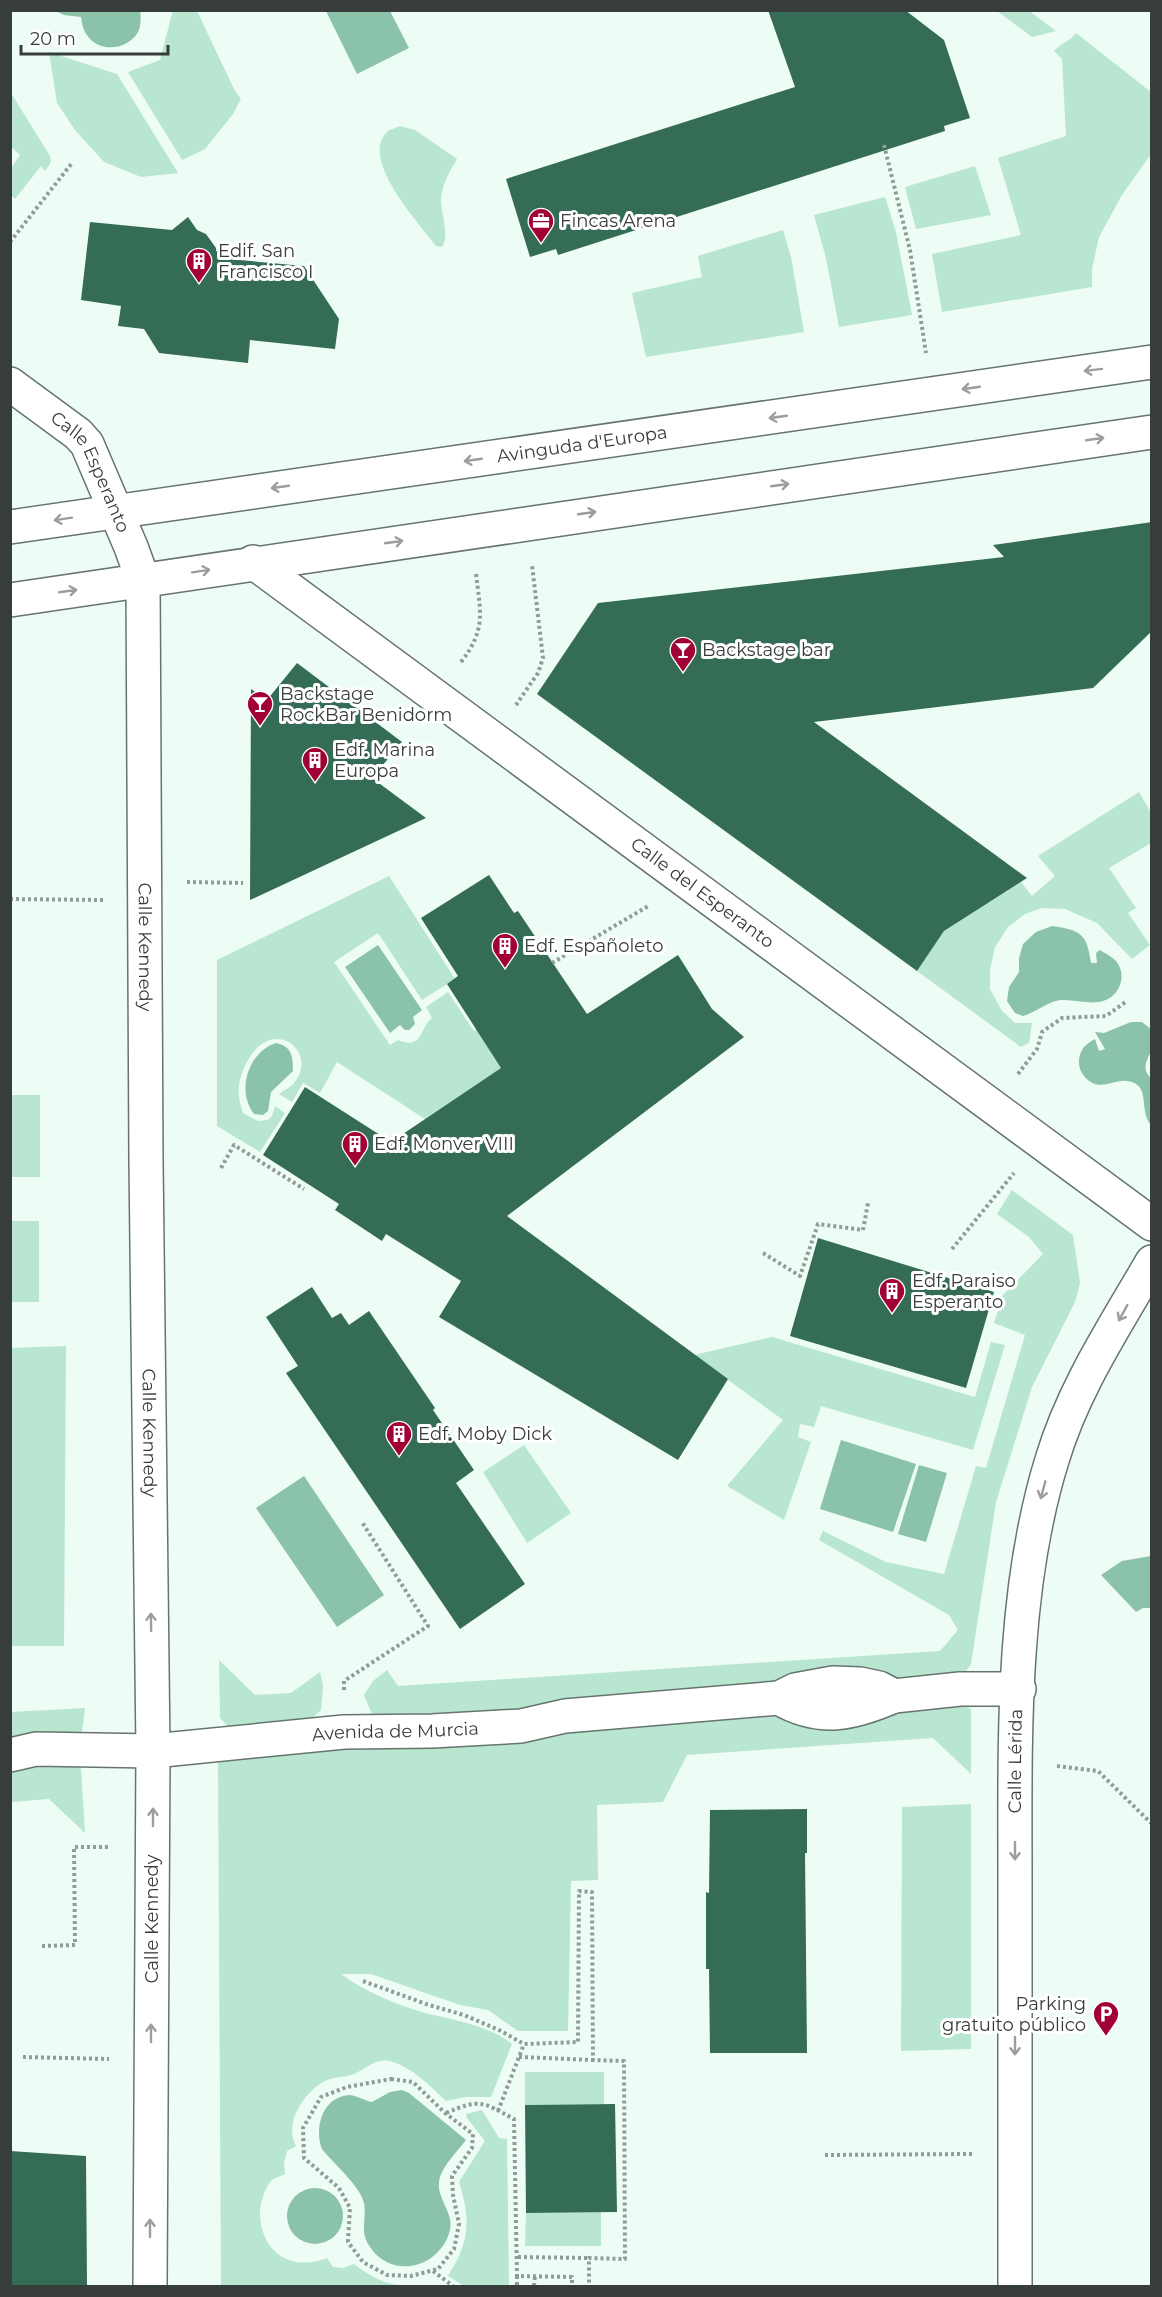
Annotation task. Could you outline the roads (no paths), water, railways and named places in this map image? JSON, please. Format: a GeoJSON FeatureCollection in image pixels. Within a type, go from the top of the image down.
{"type":"FeatureCollection","features":[{"type":"Feature","properties":{"kind":"street","name":"Avinguda d'Europa"},"geometry":{"type":"LineString","coordinates":[[10,526],[1152,362]]}},
{"type":"Feature","properties":{"kind":"street","name":"Calle Esperanto"},"geometry":{"type":"LineString","coordinates":[[10,384],[78,434],[87,444],[143,580]]}},
{"type":"Feature","properties":{"kind":"street"},"geometry":{"type":"LineString","coordinates":[[10,600],[253,562],[1152,432]]}},
{"type":"Feature","properties":{"kind":"street","name":"Calle del Esperanto"},"geometry":{"type":"LineString","coordinates":[[253,562],[1152,1224]]}},
{"type":"Feature","properties":{"kind":"street","name":"Calle Kennedy"},"geometry":{"type":"LineString","coordinates":[[143,580],[153,1751],[150,2286]]}},
{"type":"Feature","properties":{"kind":"street","name":"Calle Lérida"},"geometry":{"type":"LineString","coordinates":[[1015,2286],[1015,1760],[1023,1610],[1034,1524],[1052,1458],[1078,1393],[1152,1262]]}},
{"type":"Feature","properties":{"kind":"street","name":"Avenida de Murcia"},"geometry":{"type":"LineString","coordinates":[[10,1755],[36,1749],[153,1751],[344,1732],[432,1731],[521,1726],[565,1716],[779,1698],[795,1690],[833,1683],[860,1684],[879,1688],[894,1696],[960,1689],[1019,1689]]}},
{"type":"Feature","properties":{"kind":"place","name":"Fincas Arena"},"geometry":{"type":"Point","coordinates":[541,244]}},
{"type":"Feature","properties":{"kind":"place","name":"Edif. San Francisco I"},"geometry":{"type":"Point","coordinates":[199,284]}},
{"type":"Feature","properties":{"kind":"place","name":"Backstage bar"},"geometry":{"type":"Point","coordinates":[683,673]}},
{"type":"Feature","properties":{"kind":"place","name":"Backstage RockBar Benidorm"},"geometry":{"type":"Point","coordinates":[260,727]}},
{"type":"Feature","properties":{"kind":"place","name":"Edf. Marina Europa"},"geometry":{"type":"Point","coordinates":[315,783]}},
{"type":"Feature","properties":{"kind":"place","name":"Edf. Españoleto"},"geometry":{"type":"Point","coordinates":[505,969]}},
{"type":"Feature","properties":{"kind":"place","name":"Edf. Monver VIII"},"geometry":{"type":"Point","coordinates":[355,1167]}},
{"type":"Feature","properties":{"kind":"place","name":"Edf. Paraiso Esperanto"},"geometry":{"type":"Point","coordinates":[892,1314]}},
{"type":"Feature","properties":{"kind":"place","name":"Edf. Moby Dick"},"geometry":{"type":"Point","coordinates":[399,1457]}},
{"type":"Feature","properties":{"kind":"place","name":"Parking gratuito público"},"geometry":{"type":"Point","coordinates":[1106,2037]}}]}
